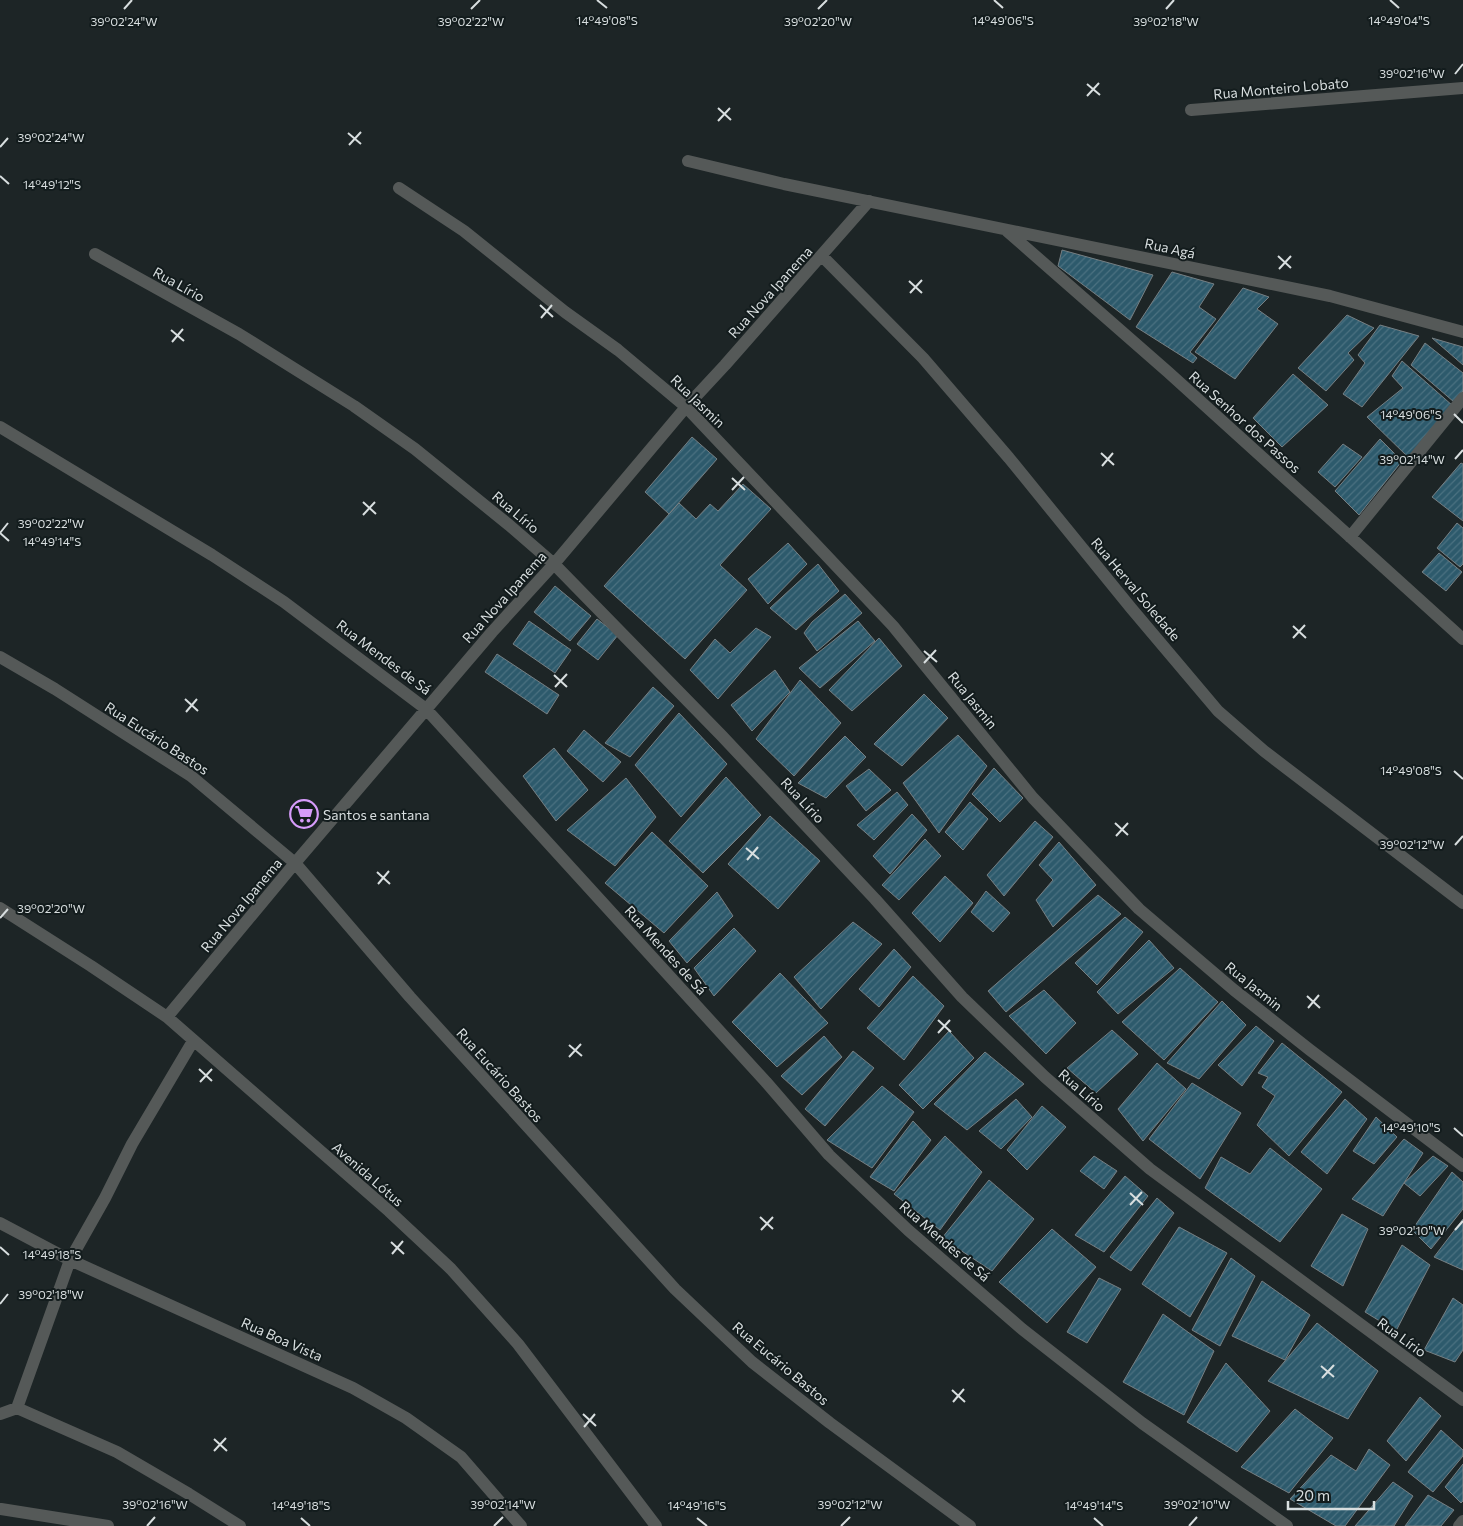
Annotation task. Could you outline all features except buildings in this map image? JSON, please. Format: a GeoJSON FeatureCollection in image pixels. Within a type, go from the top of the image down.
{"type":"FeatureCollection","features":[{"type":"Feature","properties":{"kind":"street","name":"Rua Monteiro Lobato"},"geometry":{"type":"LineString","coordinates":[[1191,110],[1463,88]]}},
{"type":"Feature","properties":{"kind":"street","name":"Rua Agá"},"geometry":{"type":"LineString","coordinates":[[688,160],[784,184],[1330,296],[1463,332]]}},
{"type":"Feature","properties":{"kind":"street","name":"Rua Jasmin"},"geometry":{"type":"LineString","coordinates":[[399,188],[464,231],[565,312],[618,350],[686,406],[893,626],[1033,798],[1139,909],[1242,996],[1463,1166]]}},
{"type":"Feature","properties":{"kind":"street","name":"Rua Nova Ipanema"},"geometry":{"type":"LineString","coordinates":[[167,1017],[295,863],[492,632],[554,564],[686,406],[822,256],[868,201]]}},
{"type":"Feature","properties":{"kind":"street","name":"Rua Senhor dos Passos"},"geometry":{"type":"LineString","coordinates":[[1005,229],[1168,372],[1463,639]]}},
{"type":"Feature","properties":{"kind":"street","name":"Rua Lírio"},"geometry":{"type":"LineString","coordinates":[[95,254],[239,334],[354,406],[430,462],[554,564],[722,736],[875,899],[962,997],[1045,1077],[1150,1169],[1463,1400]]}},
{"type":"Feature","properties":{"kind":"street","name":"Rua Herval Soledade"},"geometry":{"type":"LineString","coordinates":[[822,256],[923,358],[1009,458],[1218,711],[1264,751],[1463,902]]}},
{"type":"Feature","properties":{"kind":"street"},"geometry":{"type":"LineString","coordinates":[[1350,537],[1463,398]]}},
{"type":"Feature","properties":{"kind":"street","name":"Rua Mendes de Sá"},"geometry":{"type":"LineString","coordinates":[[0,427],[212,555],[284,602],[426,709],[766,1082],[829,1155],[886,1210],[1022,1329],[1119,1406],[1287,1526]]}},
{"type":"Feature","properties":{"kind":"street","name":"Rua Eucário Bastos"},"geometry":{"type":"LineString","coordinates":[[0,657],[55,689],[191,776],[295,863],[410,997],[675,1289],[752,1362],[830,1423],[970,1526]]}},
{"type":"Feature","properties":{"kind":"street","name":"Avenida Lótus"},"geometry":{"type":"LineString","coordinates":[[0,908],[167,1017],[388,1211],[451,1269],[518,1344],[656,1526]]}},
{"type":"Feature","properties":{"kind":"street"},"geometry":{"type":"LineString","coordinates":[[17,1408],[70,1260],[105,1198],[132,1144],[193,1041]]}},
{"type":"Feature","properties":{"kind":"street","name":"Rua Boa Vista"},"geometry":{"type":"LineString","coordinates":[[0,1223],[70,1260],[353,1388],[406,1418],[461,1457],[521,1526]]}},
{"type":"Feature","properties":{"kind":"street"},"geometry":{"type":"LineString","coordinates":[[0,1414],[17,1408],[117,1452],[240,1526]]}},
{"type":"Feature","properties":{"kind":"street"},"geometry":{"type":"LineString","coordinates":[[1,1509],[108,1526]]}},
{"type":"Feature","properties":{"kind":"street"},"geometry":{"type":"LineString","coordinates":[[1459,1526],[1463,1521]]}},
{"type":"Feature","properties":{"kind":"place","name":"Santos e santana"},"geometry":{"type":"Point","coordinates":[304,814]}}]}
